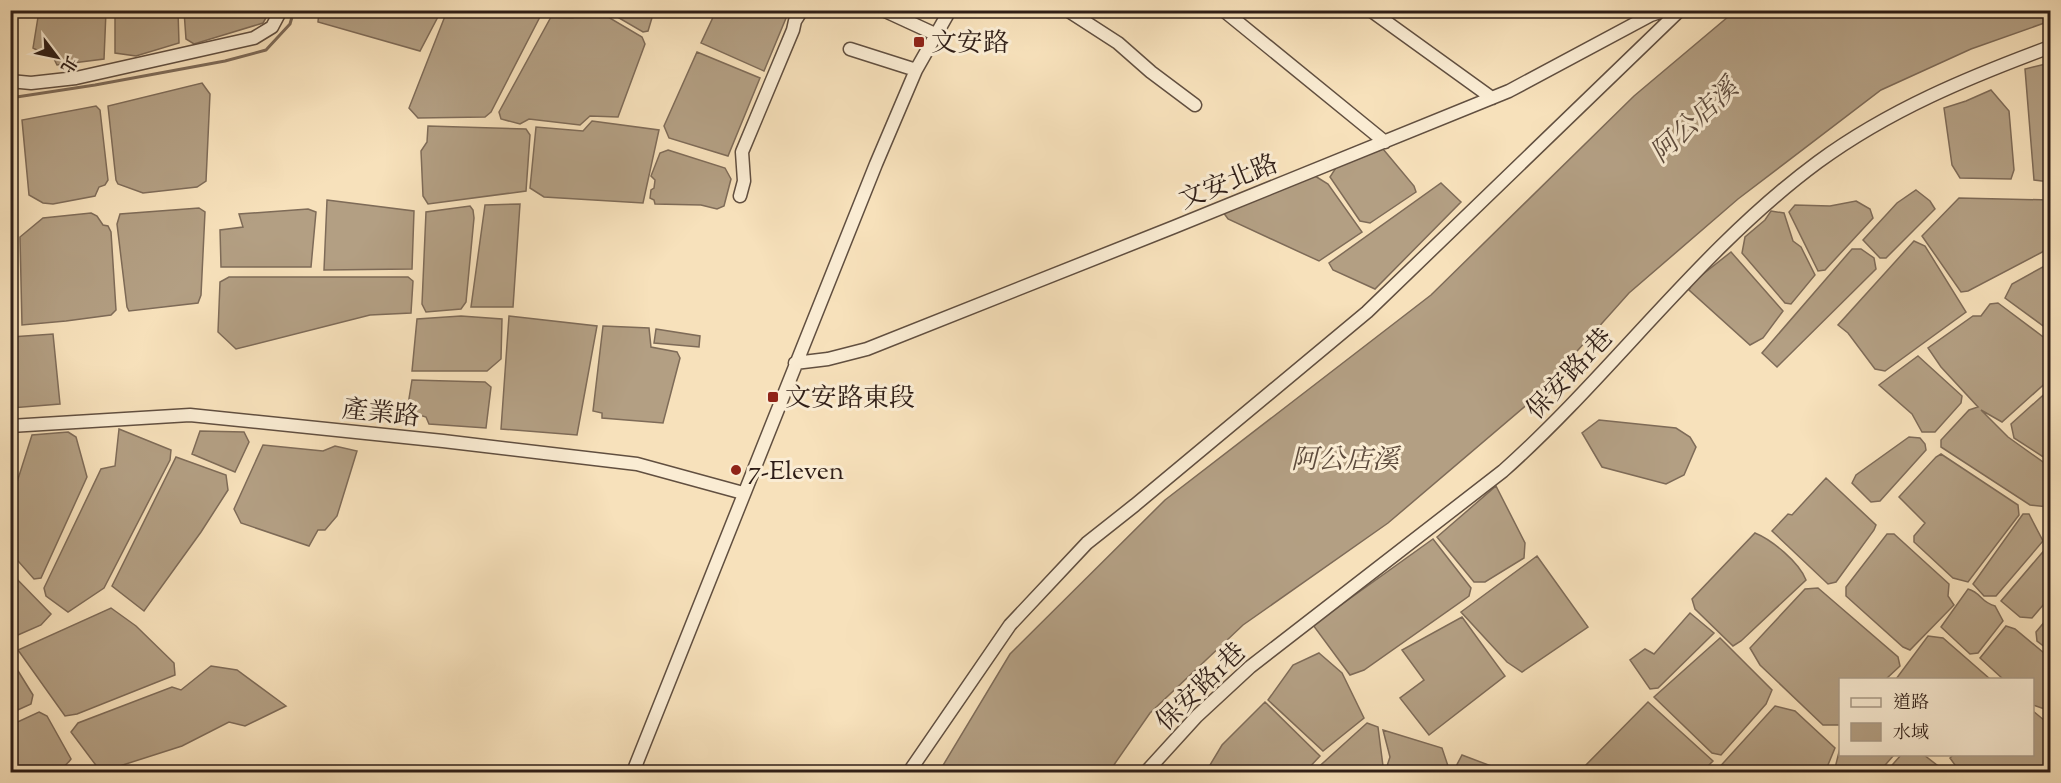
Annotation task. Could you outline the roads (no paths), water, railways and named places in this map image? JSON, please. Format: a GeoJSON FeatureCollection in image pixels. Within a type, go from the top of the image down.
{"type":"FeatureCollection","features":[{"type":"Feature","properties":{"kind":"street"},"geometry":{"type":"LineString","coordinates":[[10,81],[31,83],[76,78],[254,38],[272,27],[281,10]]}},
{"type":"Feature","properties":{"kind":"street"},"geometry":{"type":"LineString","coordinates":[[740,196],[744,181],[742,152],[795,21],[802,10]]}},
{"type":"Feature","properties":{"kind":"street"},"geometry":{"type":"LineString","coordinates":[[883,10],[935,34]]}},
{"type":"Feature","properties":{"kind":"street"},"geometry":{"type":"LineString","coordinates":[[633,772],[795,363],[916,70],[950,10]]}},
{"type":"Feature","properties":{"kind":"street"},"geometry":{"type":"LineString","coordinates":[[1067,10],[1118,43],[1151,72],[1195,105]]}},
{"type":"Feature","properties":{"kind":"street"},"geometry":{"type":"LineString","coordinates":[[1223,10],[1385,142]]}},
{"type":"Feature","properties":{"kind":"street"},"geometry":{"type":"LineString","coordinates":[[1370,10],[1492,98]]}},
{"type":"Feature","properties":{"kind":"street","name":"文安北路"},"geometry":{"type":"LineString","coordinates":[[795,363],[828,359],[867,349],[1385,142],[1509,91],[1651,15],[1666,10]]}},
{"type":"Feature","properties":{"kind":"street"},"geometry":{"type":"LineString","coordinates":[[909,772],[1010,625],[1087,543],[1136,505],[1367,312],[1680,10]]}},
{"type":"Feature","properties":{"kind":"street","name":"保安路1巷"},"geometry":{"type":"LineString","coordinates":[[1146,772],[1197,716],[1250,667],[1494,478],[1533,444],[1749,218],[1819,161],[1896,112],[1943,90],[2050,47]]}},
{"type":"Feature","properties":{"kind":"street"},"geometry":{"type":"LineString","coordinates":[[850,49],[916,70]]}},
{"type":"Feature","properties":{"kind":"street","name":"產業路"},"geometry":{"type":"LineString","coordinates":[[10,426],[190,415],[637,464],[743,493]]}},
{"type":"Feature","properties":{"kind":"water"},"geometry":{"type":"Polygon","coordinates":[[[184,10],[270,11],[263,23],[194,44],[186,39],[184,10]]]}},
{"type":"Feature","properties":{"kind":"water"},"geometry":{"type":"Polygon","coordinates":[[[319,10],[441,11],[420,51],[318,22],[319,10]]]}},
{"type":"Feature","properties":{"kind":"water","name":"阿公店溪"},"geometry":{"type":"Polygon","coordinates":[[[2050,10],[2050,21],[1971,49],[1881,90],[1738,199],[1629,293],[1536,397],[1388,523],[1243,625],[1150,713],[1109,772],[939,772],[1010,654],[1165,500],[1431,295],[1634,96],[1735,11],[2050,10]]]}},
{"type":"Feature","properties":{"kind":"water"},"geometry":{"type":"Polygon","coordinates":[[[39,11],[106,11],[104,59],[57,65],[54,59],[33,48],[39,11]]]}},
{"type":"Feature","properties":{"kind":"water"},"geometry":{"type":"Polygon","coordinates":[[[115,11],[178,11],[179,43],[136,56],[115,53],[115,11]]]}},
{"type":"Feature","properties":{"kind":"water"},"geometry":{"type":"Polygon","coordinates":[[[447,11],[543,11],[491,112],[485,117],[418,118],[409,108],[447,11]]]}},
{"type":"Feature","properties":{"kind":"water"},"geometry":{"type":"Polygon","coordinates":[[[579,11],[598,11],[642,37],[645,44],[618,117],[590,116],[580,125],[529,119],[520,124],[501,119],[499,112],[551,17],[573,18],[579,11]]]}},
{"type":"Feature","properties":{"kind":"water"},"geometry":{"type":"Polygon","coordinates":[[[607,11],[654,11],[648,31],[643,32],[607,11]]]}},
{"type":"Feature","properties":{"kind":"water"},"geometry":{"type":"Polygon","coordinates":[[[716,11],[789,11],[764,71],[701,43],[716,11]]]}},
{"type":"Feature","properties":{"kind":"water"},"geometry":{"type":"Polygon","coordinates":[[[697,52],[760,78],[728,156],[669,138],[664,126],[697,52]]]}},
{"type":"Feature","properties":{"kind":"water"},"geometry":{"type":"Polygon","coordinates":[[[2050,63],[2050,182],[2034,180],[2025,69],[2050,63]]]}},
{"type":"Feature","properties":{"kind":"water"},"geometry":{"type":"Polygon","coordinates":[[[202,83],[210,94],[206,181],[197,187],[143,193],[118,184],[108,106],[202,83]]]}},
{"type":"Feature","properties":{"kind":"water"},"geometry":{"type":"Polygon","coordinates":[[[1991,90],[2009,111],[2014,170],[2011,179],[1960,178],[1952,165],[1944,108],[1991,90]]]}},
{"type":"Feature","properties":{"kind":"water"},"geometry":{"type":"Polygon","coordinates":[[[96,106],[100,110],[108,180],[105,185],[99,187],[95,196],[53,204],[43,203],[29,195],[22,120],[96,106]]]}},
{"type":"Feature","properties":{"kind":"water"},"geometry":{"type":"Polygon","coordinates":[[[592,121],[659,130],[643,203],[544,197],[530,188],[536,127],[583,131],[592,121]]]}},
{"type":"Feature","properties":{"kind":"water"},"geometry":{"type":"Polygon","coordinates":[[[428,126],[526,129],[530,135],[526,191],[428,204],[423,196],[421,151],[427,142],[428,126]]]}},
{"type":"Feature","properties":{"kind":"water"},"geometry":{"type":"Polygon","coordinates":[[[1383,149],[1414,186],[1416,192],[1370,223],[1360,221],[1330,177],[1337,166],[1383,149]]]}},
{"type":"Feature","properties":{"kind":"water"},"geometry":{"type":"Polygon","coordinates":[[[668,150],[725,168],[731,179],[724,206],[717,209],[701,205],[655,204],[650,198],[655,180],[651,176],[660,153],[668,150]]]}},
{"type":"Feature","properties":{"kind":"water"},"geometry":{"type":"Polygon","coordinates":[[[1315,176],[1328,184],[1362,232],[1319,261],[1228,219],[1223,212],[1315,176]]]}},
{"type":"Feature","properties":{"kind":"water"},"geometry":{"type":"Polygon","coordinates":[[[1441,183],[1461,202],[1375,289],[1333,270],[1329,263],[1441,183]]]}},
{"type":"Feature","properties":{"kind":"water"},"geometry":{"type":"Polygon","coordinates":[[[1916,190],[1930,201],[1935,209],[1886,258],[1880,258],[1863,240],[1897,203],[1916,190]]]}},
{"type":"Feature","properties":{"kind":"water"},"geometry":{"type":"Polygon","coordinates":[[[1959,198],[2050,200],[2050,248],[1968,291],[1961,292],[1922,236],[1959,198]]]}},
{"type":"Feature","properties":{"kind":"water"},"geometry":{"type":"Polygon","coordinates":[[[327,200],[414,211],[412,269],[324,270],[327,200]]]}},
{"type":"Feature","properties":{"kind":"water"},"geometry":{"type":"Polygon","coordinates":[[[1856,201],[1870,209],[1873,218],[1825,270],[1818,271],[1789,212],[1795,205],[1830,206],[1856,201]]]}},
{"type":"Feature","properties":{"kind":"water"},"geometry":{"type":"Polygon","coordinates":[[[520,204],[513,307],[471,307],[485,205],[520,204]]]}},
{"type":"Feature","properties":{"kind":"water"},"geometry":{"type":"Polygon","coordinates":[[[470,206],[474,218],[466,302],[461,309],[426,312],[422,304],[426,212],[470,206]]]}},
{"type":"Feature","properties":{"kind":"water"},"geometry":{"type":"Polygon","coordinates":[[[199,208],[205,212],[201,295],[198,303],[129,311],[117,224],[120,214],[199,208]]]}},
{"type":"Feature","properties":{"kind":"water"},"geometry":{"type":"Polygon","coordinates":[[[308,209],[316,212],[311,267],[221,267],[220,230],[243,227],[239,214],[308,209]]]}},
{"type":"Feature","properties":{"kind":"water"},"geometry":{"type":"Polygon","coordinates":[[[1771,211],[1784,213],[1793,241],[1801,247],[1815,275],[1791,304],[1785,303],[1742,253],[1745,237],[1765,220],[1771,211]]]}},
{"type":"Feature","properties":{"kind":"water"},"geometry":{"type":"Polygon","coordinates":[[[91,213],[97,216],[103,225],[108,226],[111,232],[116,310],[111,315],[22,325],[20,237],[43,218],[91,213]]]}},
{"type":"Feature","properties":{"kind":"water"},"geometry":{"type":"Polygon","coordinates":[[[1914,241],[1925,246],[1966,312],[1885,371],[1875,369],[1848,333],[1838,325],[1914,241]]]}},
{"type":"Feature","properties":{"kind":"water"},"geometry":{"type":"Polygon","coordinates":[[[1852,249],[1861,249],[1874,258],[1876,269],[1777,367],[1762,353],[1852,249]]]}},
{"type":"Feature","properties":{"kind":"water"},"geometry":{"type":"Polygon","coordinates":[[[1731,252],[1783,311],[1763,338],[1750,345],[1689,290],[1693,282],[1731,252]]]}},
{"type":"Feature","properties":{"kind":"water"},"geometry":{"type":"Polygon","coordinates":[[[2050,263],[2050,331],[2005,298],[2012,284],[2050,263]]]}},
{"type":"Feature","properties":{"kind":"water"},"geometry":{"type":"Polygon","coordinates":[[[229,277],[408,277],[413,281],[411,313],[370,315],[236,349],[218,332],[220,282],[229,277]]]}},
{"type":"Feature","properties":{"kind":"water"},"geometry":{"type":"Polygon","coordinates":[[[1998,303],[2050,342],[2050,379],[2002,422],[1981,410],[2008,437],[2050,467],[2049,507],[2030,505],[1941,447],[1941,440],[1969,410],[1978,407],[1941,367],[1928,348],[1973,316],[1981,316],[1990,304],[1998,303]]]}},
{"type":"Feature","properties":{"kind":"water"},"geometry":{"type":"Polygon","coordinates":[[[461,316],[502,319],[501,359],[487,371],[412,371],[417,319],[461,316]]]}},
{"type":"Feature","properties":{"kind":"water"},"geometry":{"type":"Polygon","coordinates":[[[509,316],[597,326],[577,435],[501,429],[509,316]]]}},
{"type":"Feature","properties":{"kind":"water"},"geometry":{"type":"Polygon","coordinates":[[[603,326],[649,328],[651,347],[677,352],[680,358],[663,423],[602,418],[602,413],[593,411],[603,326]]]}},
{"type":"Feature","properties":{"kind":"water"},"geometry":{"type":"Polygon","coordinates":[[[656,329],[700,336],[699,347],[654,343],[656,329]]]}},
{"type":"Feature","properties":{"kind":"water"},"geometry":{"type":"Polygon","coordinates":[[[53,334],[60,404],[11,408],[11,337],[53,334]]]}},
{"type":"Feature","properties":{"kind":"water"},"geometry":{"type":"Polygon","coordinates":[[[1918,356],[1962,396],[1961,403],[1935,432],[1922,432],[1912,414],[1879,385],[1918,356]]]}},
{"type":"Feature","properties":{"kind":"water"},"geometry":{"type":"Polygon","coordinates":[[[412,380],[485,382],[491,387],[486,428],[429,424],[426,417],[407,411],[412,380]]]}},
{"type":"Feature","properties":{"kind":"water"},"geometry":{"type":"Polygon","coordinates":[[[2050,389],[2050,455],[2045,458],[2014,438],[2011,424],[2050,389]]]}},
{"type":"Feature","properties":{"kind":"water"},"geometry":{"type":"Polygon","coordinates":[[[1599,420],[1676,428],[1690,437],[1696,447],[1684,475],[1666,484],[1602,467],[1582,433],[1599,420]]]}},
{"type":"Feature","properties":{"kind":"water"},"geometry":{"type":"Polygon","coordinates":[[[119,429],[171,450],[170,460],[104,588],[68,612],[46,596],[44,588],[101,469],[115,466],[119,429]]]}},
{"type":"Feature","properties":{"kind":"water"},"geometry":{"type":"Polygon","coordinates":[[[200,431],[244,432],[249,442],[235,472],[192,454],[200,431]]]}},
{"type":"Feature","properties":{"kind":"water"},"geometry":{"type":"Polygon","coordinates":[[[68,432],[76,437],[87,477],[41,578],[34,579],[11,553],[11,501],[32,435],[68,432]]]}},
{"type":"Feature","properties":{"kind":"water"},"geometry":{"type":"Polygon","coordinates":[[[1909,437],[1920,438],[1926,450],[1880,501],[1871,502],[1852,483],[1856,475],[1909,437]]]}},
{"type":"Feature","properties":{"kind":"water"},"geometry":{"type":"Polygon","coordinates":[[[263,445],[323,451],[335,446],[357,451],[337,516],[325,530],[318,530],[309,546],[241,523],[234,509],[263,445]]]}},
{"type":"Feature","properties":{"kind":"water"},"geometry":{"type":"Polygon","coordinates":[[[1941,454],[2018,505],[2019,515],[1968,582],[1953,578],[1914,542],[1914,536],[1925,523],[1899,497],[1941,454]]]}},
{"type":"Feature","properties":{"kind":"water"},"geometry":{"type":"Polygon","coordinates":[[[176,457],[226,475],[228,490],[144,611],[112,586],[176,457]]]}},
{"type":"Feature","properties":{"kind":"water"},"geometry":{"type":"Polygon","coordinates":[[[1826,478],[1876,525],[1836,582],[1828,584],[1772,531],[1788,514],[1792,515],[1826,478]]]}},
{"type":"Feature","properties":{"kind":"water"},"geometry":{"type":"Polygon","coordinates":[[[1496,486],[1525,543],[1524,558],[1485,582],[1474,582],[1437,537],[1496,486]]]}},
{"type":"Feature","properties":{"kind":"water"},"geometry":{"type":"Polygon","coordinates":[[[2023,514],[2029,514],[2043,541],[1996,596],[1984,596],[1973,584],[2023,514]]]}},
{"type":"Feature","properties":{"kind":"water"},"geometry":{"type":"Polygon","coordinates":[[[1755,533],[1784,552],[1806,580],[1733,646],[1695,609],[1692,599],[1755,533]]]}},
{"type":"Feature","properties":{"kind":"water"},"geometry":{"type":"Polygon","coordinates":[[[1887,534],[1894,534],[1949,584],[1948,596],[1954,605],[1910,650],[1903,647],[1846,596],[1846,587],[1887,534]]]}},
{"type":"Feature","properties":{"kind":"water"},"geometry":{"type":"Polygon","coordinates":[[[1433,539],[1471,588],[1469,596],[1364,670],[1350,675],[1313,625],[1433,539]]]}},
{"type":"Feature","properties":{"kind":"water"},"geometry":{"type":"Polygon","coordinates":[[[2047,547],[2050,547],[2050,597],[2032,618],[2020,617],[2001,601],[2047,547]]]}},
{"type":"Feature","properties":{"kind":"water"},"geometry":{"type":"Polygon","coordinates":[[[1537,556],[1588,627],[1522,672],[1507,662],[1461,612],[1537,556]]]}},
{"type":"Feature","properties":{"kind":"water"},"geometry":{"type":"Polygon","coordinates":[[[10,572],[51,614],[41,625],[11,638],[10,572]]]}},
{"type":"Feature","properties":{"kind":"water"},"geometry":{"type":"Polygon","coordinates":[[[1818,588],[1898,657],[1900,666],[1887,678],[1839,678],[1839,725],[1823,725],[1760,665],[1750,648],[1805,589],[1818,588]]]}},
{"type":"Feature","properties":{"kind":"water"},"geometry":{"type":"Polygon","coordinates":[[[1968,589],[1995,606],[2003,621],[1978,653],[1970,654],[1941,627],[1968,589]]]}},
{"type":"Feature","properties":{"kind":"water"},"geometry":{"type":"Polygon","coordinates":[[[111,608],[136,626],[174,663],[175,675],[77,714],[65,716],[18,650],[111,608]]]}},
{"type":"Feature","properties":{"kind":"water"},"geometry":{"type":"Polygon","coordinates":[[[1690,613],[1714,633],[1658,688],[1650,689],[1630,660],[1645,649],[1654,654],[1690,613]]]}},
{"type":"Feature","properties":{"kind":"water"},"geometry":{"type":"Polygon","coordinates":[[[2050,615],[2050,651],[2037,641],[2036,632],[2050,615]]]}},
{"type":"Feature","properties":{"kind":"water"},"geometry":{"type":"Polygon","coordinates":[[[1462,617],[1505,676],[1429,735],[1400,698],[1424,680],[1402,650],[1462,617]]]}},
{"type":"Feature","properties":{"kind":"water"},"geometry":{"type":"Polygon","coordinates":[[[2006,626],[2015,629],[2050,658],[2050,711],[2034,705],[2034,678],[2002,678],[1980,658],[2006,626]]]}},
{"type":"Feature","properties":{"kind":"water"},"geometry":{"type":"Polygon","coordinates":[[[1928,636],[1943,638],[1989,678],[1897,678],[1928,636]]]}},
{"type":"Feature","properties":{"kind":"water"},"geometry":{"type":"Polygon","coordinates":[[[1720,638],[1772,690],[1766,704],[1721,755],[1712,753],[1654,697],[1720,638]]]}},
{"type":"Feature","properties":{"kind":"water"},"geometry":{"type":"Polygon","coordinates":[[[1319,653],[1342,673],[1364,718],[1323,751],[1268,700],[1293,665],[1319,653]]]}},
{"type":"Feature","properties":{"kind":"water"},"geometry":{"type":"Polygon","coordinates":[[[10,658],[33,695],[31,704],[11,713],[10,658]]]}},
{"type":"Feature","properties":{"kind":"water"},"geometry":{"type":"Polygon","coordinates":[[[211,666],[237,670],[286,706],[245,726],[229,722],[182,746],[101,772],[71,732],[78,723],[172,687],[181,690],[211,666]]]}},
{"type":"Feature","properties":{"kind":"water"},"geometry":{"type":"Polygon","coordinates":[[[1265,702],[1320,756],[1305,772],[1220,772],[1210,765],[1222,745],[1265,702]]]}},
{"type":"Feature","properties":{"kind":"water"},"geometry":{"type":"Polygon","coordinates":[[[1648,702],[1713,761],[1702,772],[1579,772],[1648,702]]]}},
{"type":"Feature","properties":{"kind":"water"},"geometry":{"type":"Polygon","coordinates":[[[1775,706],[1795,711],[1835,748],[1825,772],[1715,772],[1775,706]]]}},
{"type":"Feature","properties":{"kind":"water"},"geometry":{"type":"Polygon","coordinates":[[[39,712],[47,716],[71,759],[59,770],[52,772],[36,774],[11,772],[11,725],[39,712]]]}},
{"type":"Feature","properties":{"kind":"water"},"geometry":{"type":"Polygon","coordinates":[[[2034,712],[2050,725],[2050,757],[2036,772],[1960,772],[1950,758],[1952,756],[2034,756],[2034,712]]]}},
{"type":"Feature","properties":{"kind":"water"},"geometry":{"type":"Polygon","coordinates":[[[1367,723],[1378,727],[1383,766],[1381,772],[1313,772],[1367,723]]]}},
{"type":"Feature","properties":{"kind":"water"},"geometry":{"type":"Polygon","coordinates":[[[1383,730],[1442,748],[1448,766],[1444,772],[1385,772],[1390,757],[1383,730]]]}},
{"type":"Feature","properties":{"kind":"water"},"geometry":{"type":"Polygon","coordinates":[[[1839,752],[1839,756],[1893,756],[1879,772],[1834,772],[1839,752]]]}},
{"type":"Feature","properties":{"kind":"water"},"geometry":{"type":"Polygon","coordinates":[[[1462,755],[1507,772],[1453,772],[1462,755]]]}},
{"type":"Feature","properties":{"kind":"water"},"geometry":{"type":"Polygon","coordinates":[[[1900,756],[1925,756],[1946,772],[1886,772],[1900,756]]]}},
{"type":"Feature","properties":{"kind":"waterway"},"geometry":{"type":"LineString","coordinates":[[10,98],[225,61],[266,50],[290,24],[294,10]]}},
{"type":"Feature","properties":{"kind":"place","name":"文安路"},"geometry":{"type":"Point","coordinates":[919,42]}},
{"type":"Feature","properties":{"kind":"place","name":"文安路東段"},"geometry":{"type":"Point","coordinates":[773,397]}},
{"type":"Feature","properties":{"kind":"place","name":"7-Eleven"},"geometry":{"type":"Point","coordinates":[736,470]}}]}
